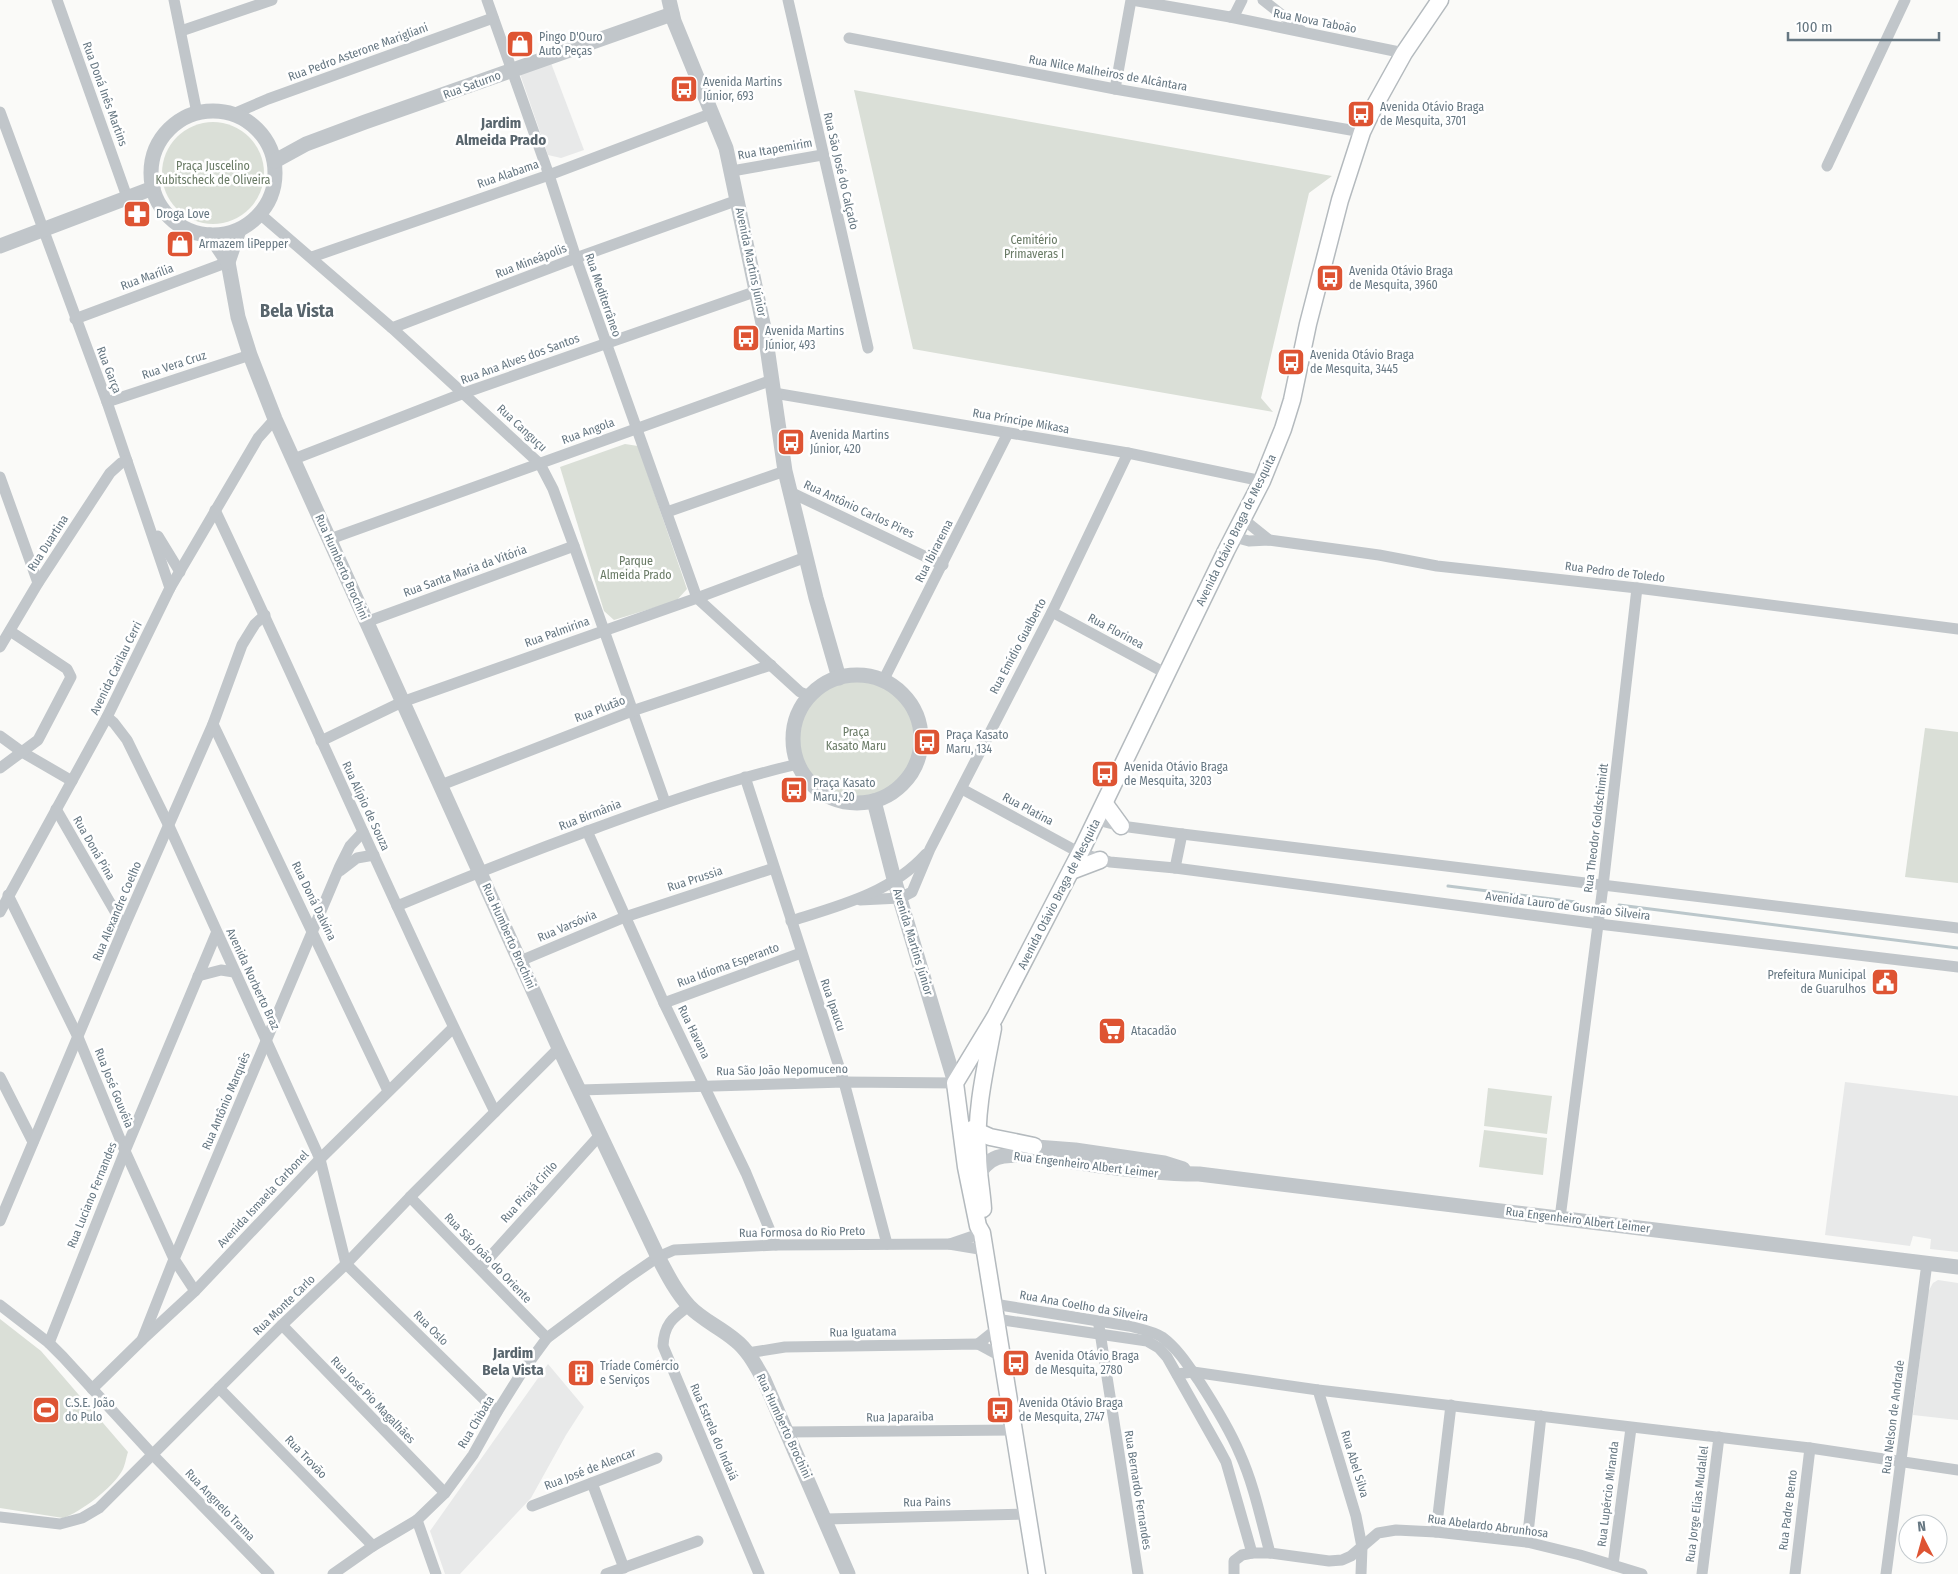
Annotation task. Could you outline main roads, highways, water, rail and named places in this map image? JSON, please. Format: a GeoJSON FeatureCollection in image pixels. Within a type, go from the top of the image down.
{"type":"FeatureCollection","features":[{"type":"Feature","properties":{"kind":"main road","name":"Avenida Otávio Braga de Mesquita"},"geometry":{"type":"LineString","coordinates":[[955,1083],[995,1017],[1071,871],[1262,481],[1283,430],[1292,400],[1308,324],[1340,200],[1362,132],[1404,53],[1440,0]]}},
{"type":"Feature","properties":{"kind":"main road"},"geometry":{"type":"LineString","coordinates":[[1105,804],[1121,826]]}},
{"type":"Feature","properties":{"kind":"main road"},"geometry":{"type":"LineString","coordinates":[[1071,871],[1100,860]]}},
{"type":"Feature","properties":{"kind":"main road","name":"Avenida Otávio Braga de Mesquita"},"geometry":{"type":"LineString","coordinates":[[975,1130],[995,1017]]}},
{"type":"Feature","properties":{"kind":"main road"},"geometry":{"type":"LineString","coordinates":[[955,1083],[964,1100],[975,1130],[974,1165]]}},
{"type":"Feature","properties":{"kind":"main road"},"geometry":{"type":"LineString","coordinates":[[955,1083],[974,1165],[985,1225],[982,1233],[1037,1574]]}},
{"type":"Feature","properties":{"kind":"main road"},"geometry":{"type":"LineString","coordinates":[[975,1130],[996,1138],[1034,1146]]}},
{"type":"Feature","properties":{"kind":"waterway"},"geometry":{"type":"LineString","coordinates":[[1448,886],[1576,902]]}},
{"type":"Feature","properties":{"kind":"waterway"},"geometry":{"type":"LineString","coordinates":[[1619,905],[1958,948]]}},
{"type":"Feature","properties":{"kind":"place","name":"Pingo D'Ouro Auto Peças"},"geometry":{"type":"Point","coordinates":[520,44]}},
{"type":"Feature","properties":{"kind":"place","name":"Avenida Martins Júnior, 693"},"geometry":{"type":"Point","coordinates":[684,89]}},
{"type":"Feature","properties":{"kind":"place","name":"Avenida Otávio Braga de Mesquita, 3701"},"geometry":{"type":"Point","coordinates":[1361,114]}},
{"type":"Feature","properties":{"kind":"place","name":"Droga Love"},"geometry":{"type":"Point","coordinates":[137,214]}},
{"type":"Feature","properties":{"kind":"place","name":"Armazem liPepper"},"geometry":{"type":"Point","coordinates":[180,244]}},
{"type":"Feature","properties":{"kind":"place","name":"Avenida Otávio Braga de Mesquita, 3960"},"geometry":{"type":"Point","coordinates":[1330,278]}},
{"type":"Feature","properties":{"kind":"place","name":"Avenida Martins Júnior, 493"},"geometry":{"type":"Point","coordinates":[746,338]}},
{"type":"Feature","properties":{"kind":"place","name":"Avenida Otávio Braga de Mesquita, 3445"},"geometry":{"type":"Point","coordinates":[1291,362]}},
{"type":"Feature","properties":{"kind":"place","name":"Avenida Martins Júnior, 420"},"geometry":{"type":"Point","coordinates":[791,442]}},
{"type":"Feature","properties":{"kind":"place","name":"Praça Kasato Maru, 134"},"geometry":{"type":"Point","coordinates":[927,742]}},
{"type":"Feature","properties":{"kind":"place","name":"Avenida Otávio Braga de Mesquita, 3203"},"geometry":{"type":"Point","coordinates":[1105,774]}},
{"type":"Feature","properties":{"kind":"place","name":"Praça Kasato Maru, 20"},"geometry":{"type":"Point","coordinates":[794,790]}},
{"type":"Feature","properties":{"kind":"place","name":"Prefeitura Municipal de Guarulhos"},"geometry":{"type":"Point","coordinates":[1885,982]}},
{"type":"Feature","properties":{"kind":"place","name":"Atacadão"},"geometry":{"type":"Point","coordinates":[1112,1031]}},
{"type":"Feature","properties":{"kind":"place","name":"Avenida Otávio Braga de Mesquita, 2780"},"geometry":{"type":"Point","coordinates":[1016,1363]}},
{"type":"Feature","properties":{"kind":"place","name":"Tríade Comércio e Serviços"},"geometry":{"type":"Point","coordinates":[581,1373]}},
{"type":"Feature","properties":{"kind":"place","name":"C.S.E. João do Pulo"},"geometry":{"type":"Point","coordinates":[46,1410]}},
{"type":"Feature","properties":{"kind":"place","name":"Avenida Otávio Braga de Mesquita, 2747"},"geometry":{"type":"Point","coordinates":[1000,1410]}},
{"type":"Feature","properties":{"kind":"district","name":"Jardim Almeida Prado"},"geometry":{"type":"Point","coordinates":[501,132]}},
{"type":"Feature","properties":{"kind":"district","name":"Bela Vista"},"geometry":{"type":"Point","coordinates":[297,311]}},
{"type":"Feature","properties":{"kind":"district","name":"Jardim Bela Vista"},"geometry":{"type":"Point","coordinates":[513,1362]}},
{"type":"Feature","properties":{"kind":"park label","name":"Praça Juscelino Kubitscheck de Oliveira"},"geometry":{"type":"Point","coordinates":[213,173]}},
{"type":"Feature","properties":{"kind":"park label","name":"Cemitério Primaveras I"},"geometry":{"type":"Point","coordinates":[1034,247]}},
{"type":"Feature","properties":{"kind":"park label","name":"Parque Almeida Prado"},"geometry":{"type":"Point","coordinates":[636,568]}},
{"type":"Feature","properties":{"kind":"park label","name":"Praça Kasato Maru"},"geometry":{"type":"Point","coordinates":[856,739]}}]}
